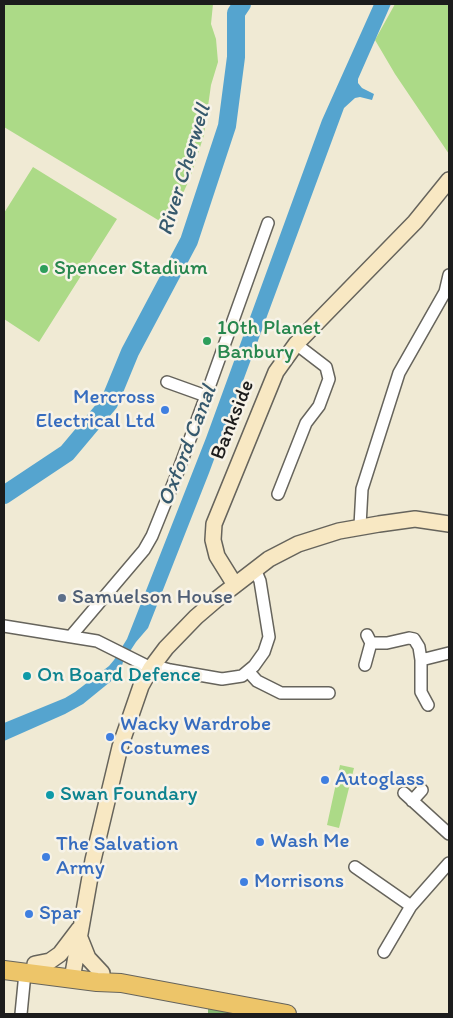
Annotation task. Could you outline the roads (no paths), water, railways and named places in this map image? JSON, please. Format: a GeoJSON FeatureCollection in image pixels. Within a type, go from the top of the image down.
{"type":"FeatureCollection","features":[{"type":"Feature","properties":{"kind":"main road"},"geometry":{"type":"LineString","coordinates":[[4,960],[30,969]]}},
{"type":"Feature","properties":{"kind":"main road"},"geometry":{"type":"LineString","coordinates":[[4,970],[30,969],[73,974],[287,1014]]}},
{"type":"Feature","properties":{"kind":"main road"},"geometry":{"type":"LineString","coordinates":[[73,974],[102,972],[121,983]]}},
{"type":"Feature","properties":{"kind":"street","name":"Bankside"},"geometry":{"type":"LineString","coordinates":[[235,585],[217,556],[213,540],[214,524],[270,385],[296,344],[415,222],[449,180]]}},
{"type":"Feature","properties":{"kind":"street"},"geometry":{"type":"LineString","coordinates":[[71,636],[132,566],[152,536],[206,396],[268,223]]}},
{"type":"Feature","properties":{"kind":"street"},"geometry":{"type":"LineString","coordinates":[[360,526],[362,489],[398,373],[445,292],[449,275]]}},
{"type":"Feature","properties":{"kind":"street"},"geometry":{"type":"LineString","coordinates":[[278,494],[306,423],[319,406],[329,379],[326,367],[296,344]]}},
{"type":"Feature","properties":{"kind":"street"},"geometry":{"type":"LineString","coordinates":[[167,382],[206,396]]}},
{"type":"Feature","properties":{"kind":"street"},"geometry":{"type":"LineString","coordinates":[[73,974],[93,860],[120,748],[135,701],[153,666],[166,648],[196,616],[235,585],[269,559],[298,544],[360,526],[415,519],[449,524]]}},
{"type":"Feature","properties":{"kind":"street"},"geometry":{"type":"LineString","coordinates":[[4,626],[97,641],[153,666],[165,669],[215,679],[235,678],[248,672],[254,666],[264,652],[269,636],[260,581],[255,570]]}},
{"type":"Feature","properties":{"kind":"street"},"geometry":{"type":"LineString","coordinates":[[365,665],[369,639],[387,643],[409,638],[414,639],[419,647],[421,660],[421,692],[428,704]]}},
{"type":"Feature","properties":{"kind":"street"},"geometry":{"type":"LineString","coordinates":[[421,660],[449,653]]}},
{"type":"Feature","properties":{"kind":"street"},"geometry":{"type":"LineString","coordinates":[[248,672],[257,681],[281,693],[329,694]]}},
{"type":"Feature","properties":{"kind":"street"},"geometry":{"type":"LineString","coordinates":[[422,790],[408,797],[449,834]]}},
{"type":"Feature","properties":{"kind":"street"},"geometry":{"type":"LineString","coordinates":[[384,952],[411,906],[449,863]]}},
{"type":"Feature","properties":{"kind":"street"},"geometry":{"type":"LineString","coordinates":[[355,867],[411,906]]}},
{"type":"Feature","properties":{"kind":"street"},"geometry":{"type":"LineString","coordinates":[[21,1014],[30,969],[60,954],[82,924]]}},
{"type":"Feature","properties":{"kind":"street"},"geometry":{"type":"LineString","coordinates":[[82,924],[80,935],[84,951],[92,964],[102,972]]}},
{"type":"Feature","properties":{"kind":"water"},"geometry":{"type":"Polygon","coordinates":[[[374,4],[391,4],[358,79],[358,83],[362,88],[374,94],[372,100],[360,97],[355,98],[344,108],[209,473],[148,628],[123,662],[120,672],[83,704],[4,741],[4,723],[75,692],[109,666],[127,639],[206,438],[322,120],[374,4]]]}},
{"type":"Feature","properties":{"kind":"waterway","name":"River Cherwell"},"geometry":{"type":"LineString","coordinates":[[4,495],[67,453],[109,403],[130,352],[189,241],[227,126],[236,57],[236,13],[242,4]]}},
{"type":"Feature","properties":{"kind":"place","name":"Spencer Stadium"},"geometry":{"type":"Point","coordinates":[44,269]}},
{"type":"Feature","properties":{"kind":"place","name":"10th Planet Banbury"},"geometry":{"type":"Point","coordinates":[207,341]}},
{"type":"Feature","properties":{"kind":"place","name":"Mercross Electrical Ltd"},"geometry":{"type":"Point","coordinates":[165,410]}},
{"type":"Feature","properties":{"kind":"place","name":"Samuelson House"},"geometry":{"type":"Point","coordinates":[62,598]}},
{"type":"Feature","properties":{"kind":"place","name":"On Board Defence"},"geometry":{"type":"Point","coordinates":[27,676]}},
{"type":"Feature","properties":{"kind":"place","name":"Wacky Wardrobe Costumes"},"geometry":{"type":"Point","coordinates":[110,737]}},
{"type":"Feature","properties":{"kind":"place","name":"Autoglass"},"geometry":{"type":"Point","coordinates":[325,780]}},
{"type":"Feature","properties":{"kind":"place","name":"Swan Foundary"},"geometry":{"type":"Point","coordinates":[50,795]}},
{"type":"Feature","properties":{"kind":"place","name":"Wash Me"},"geometry":{"type":"Point","coordinates":[260,842]}},
{"type":"Feature","properties":{"kind":"place","name":"The Salvation Army"},"geometry":{"type":"Point","coordinates":[46,857]}},
{"type":"Feature","properties":{"kind":"place","name":"Morrisons"},"geometry":{"type":"Point","coordinates":[244,882]}},
{"type":"Feature","properties":{"kind":"place","name":"Spar"},"geometry":{"type":"Point","coordinates":[29,914]}},
{"type":"Feature","properties":{"kind":"water label","name":"Oxford Canal"},"geometry":{"type":"Point","coordinates":[188,446]}}]}
